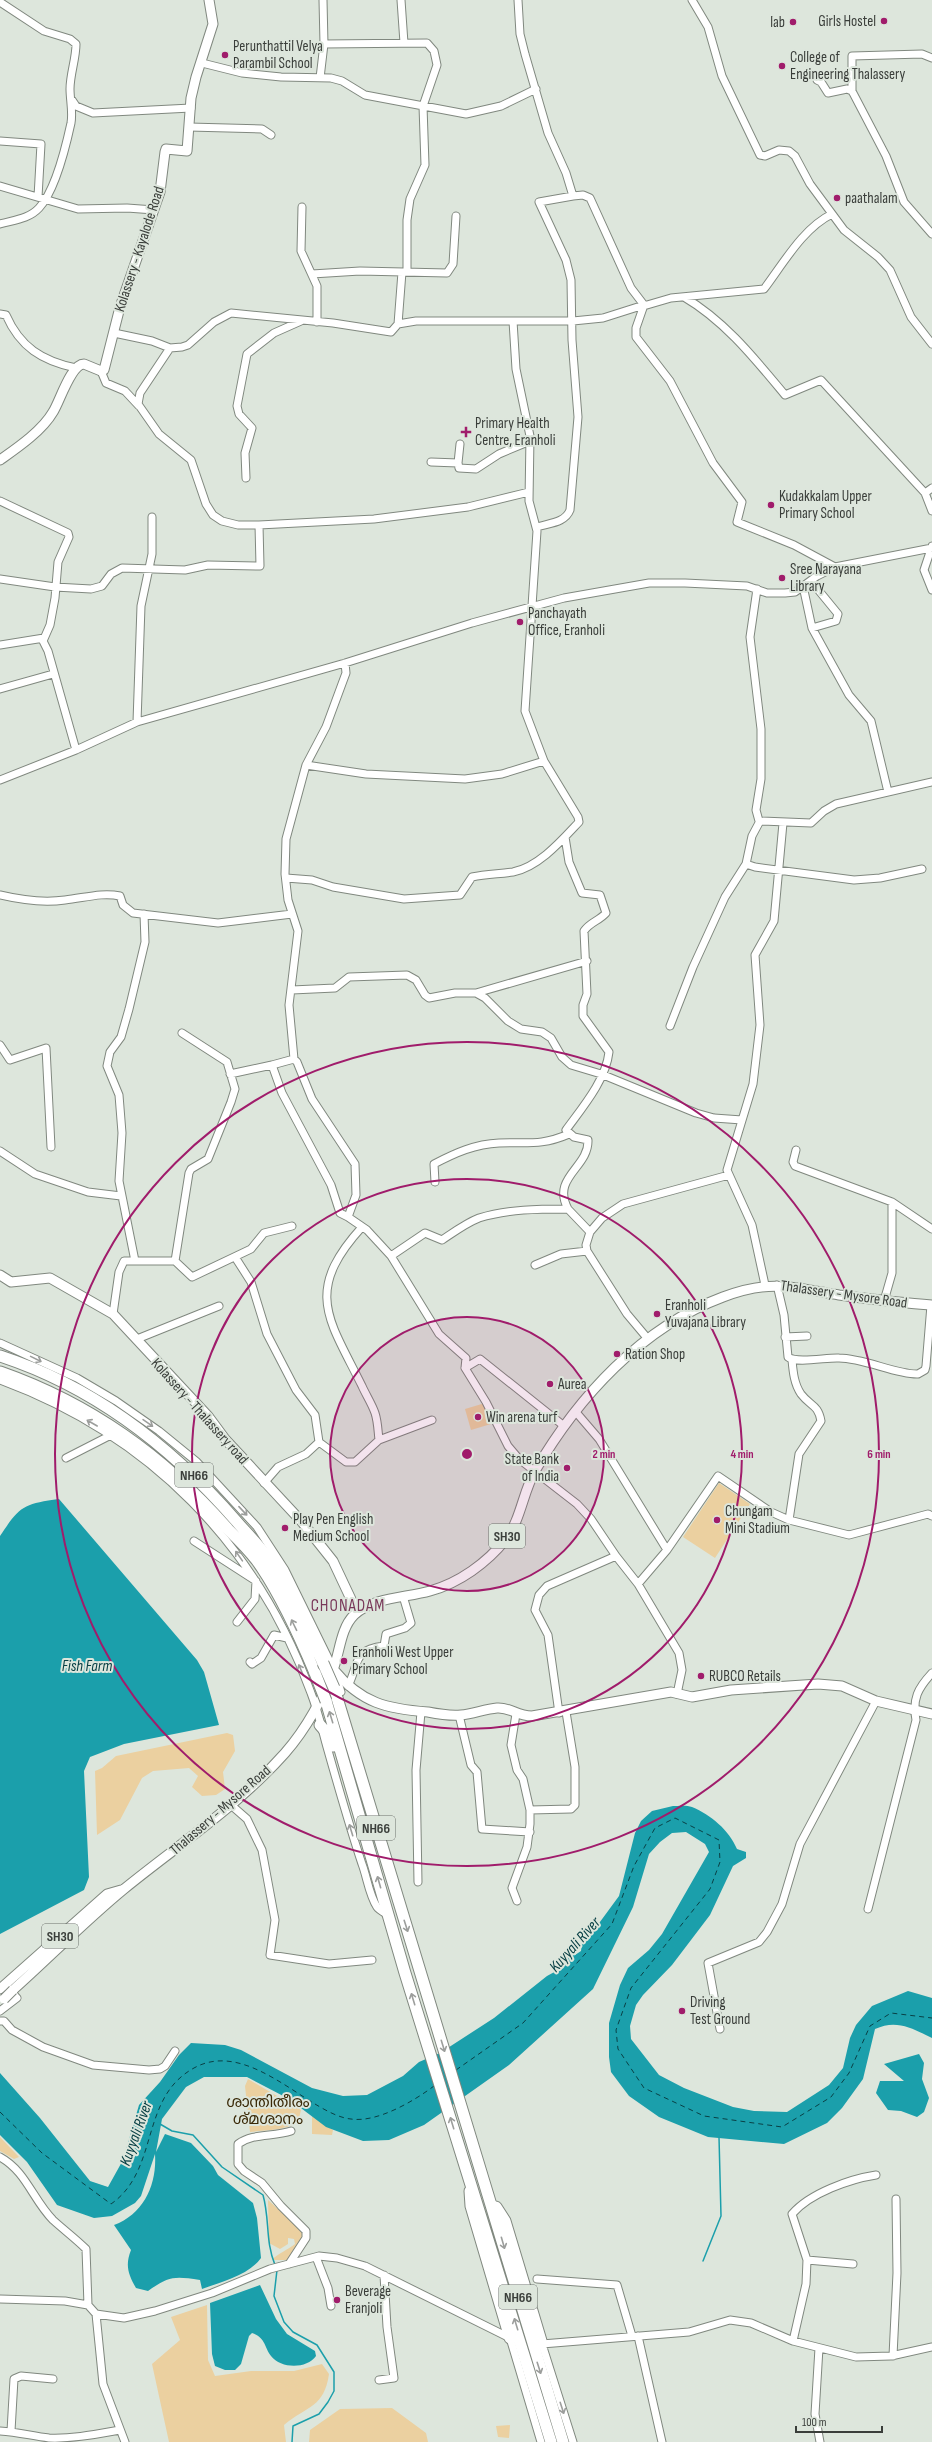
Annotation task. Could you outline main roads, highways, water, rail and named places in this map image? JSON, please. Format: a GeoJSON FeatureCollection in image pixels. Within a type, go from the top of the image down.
{"type":"FeatureCollection","features":[{"type":"Feature","properties":{"kind":"highway","name":"NH66"},"geometry":{"type":"LineString","coordinates":[[0,1356],[67,1382],[91,1395],[126,1419],[176,1458],[222,1504],[270,1561],[303,1618],[334,1688],[563,2442]]}},
{"type":"Feature","properties":{"kind":"highway","name":"NH66"},"geometry":{"type":"LineString","coordinates":[[0,1372],[64,1399],[121,1431],[165,1465],[208,1507],[262,1567],[294,1624],[326,1701],[405,1974],[470,2177],[551,2442]]}},
{"type":"Feature","properties":{"kind":"highway"},"geometry":{"type":"LineString","coordinates":[[346,1710],[351,1744]]}},
{"type":"Feature","properties":{"kind":"highway"},"geometry":{"type":"LineString","coordinates":[[320,1725],[327,1733],[337,1759],[347,1772]]}},
{"type":"Feature","properties":{"kind":"highway"},"geometry":{"type":"LineString","coordinates":[[470,2177],[471,2206],[512,2339]]}},
{"type":"Feature","properties":{"kind":"highway"},"geometry":{"type":"LineString","coordinates":[[490,2198],[505,2221],[542,2344]]}},
{"type":"Feature","properties":{"kind":"main road","name":"Kolassery - Kayalode Road"},"geometry":{"type":"LineString","coordinates":[[0,460],[22,445],[53,414],[76,368],[84,364],[101,371],[104,370],[120,307],[160,192],[166,149],[171,148],[187,151],[191,108],[196,77],[202,63],[213,24],[209,0]]}},
{"type":"Feature","properties":{"kind":"main road","name":"Kolassery - Thalassery road"},"geometry":{"type":"LineString","coordinates":[[0,1275],[11,1282],[50,1278],[113,1314],[208,1416],[225,1439],[264,1483],[302,1522],[333,1561],[357,1612]]}},
{"type":"Feature","properties":{"kind":"main road","name":"Thalassery - Mysore Road"},"geometry":{"type":"LineString","coordinates":[[124,1889],[231,1805],[283,1754],[304,1728],[315,1707],[334,1670],[346,1626],[357,1612],[371,1604],[446,1586],[470,1572],[506,1539],[517,1520],[535,1471],[564,1426],[575,1411],[608,1374],[648,1339],[684,1314],[724,1296],[765,1285],[777,1285],[884,1301],[931,1305]]}},
{"type":"Feature","properties":{"kind":"main road"},"geometry":{"type":"LineString","coordinates":[[334,1670],[348,1686],[379,1705],[421,1712],[459,1715],[498,1708],[507,1708],[516,1714],[532,1716],[671,1692],[692,1697],[731,1690],[818,1684],[842,1686],[876,1701],[932,1714]]}},
{"type":"Feature","properties":{"kind":"main road","name":"SH30"},"geometry":{"type":"LineString","coordinates":[[2,1984],[107,1894],[124,1889]]}},
{"type":"Feature","properties":{"kind":"main road","name":"sh30"},"geometry":{"type":"LineString","coordinates":[[2,2000],[124,1889]]}},
{"type":"Feature","properties":{"kind":"water","name":"Fish Farm"},"geometry":{"type":"Polygon","coordinates":[[[59,1499],[197,1660],[204,1672],[219,1725],[124,1744],[90,1757],[84,1771],[89,1877],[84,1890],[0,1934],[0,1536],[18,1512],[24,1508],[37,1503],[59,1499]]]}},
{"type":"Feature","properties":{"kind":"water","name":"Kuyyali River"},"geometry":{"type":"Polygon","coordinates":[[[673,1806],[692,1807],[706,1814],[724,1829],[734,1842],[737,1849],[746,1852],[746,1858],[733,1866],[710,1915],[672,1965],[643,1995],[636,2005],[630,2026],[631,2039],[659,2075],[684,2088],[733,2107],[754,2111],[787,2112],[829,2085],[843,2068],[850,2038],[856,2025],[872,2006],[908,1991],[932,1998],[932,2038],[904,2026],[890,2025],[875,2029],[863,2079],[842,2108],[827,2123],[784,2144],[708,2137],[659,2117],[629,2096],[611,2072],[609,2057],[609,2023],[620,1985],[628,1968],[649,1950],[662,1934],[709,1852],[705,1844],[686,1832],[672,1833],[660,1842],[649,1854],[633,1907],[593,1989],[509,2065],[424,2125],[389,2140],[363,2141],[326,2127],[289,2099],[247,2077],[204,2077],[186,2087],[162,2119],[156,2152],[165,2134],[191,2143],[213,2166],[218,2175],[253,2203],[257,2218],[261,2258],[249,2269],[226,2281],[202,2289],[200,2280],[172,2278],[161,2282],[148,2291],[136,2288],[128,2269],[128,2260],[131,2250],[114,2225],[124,2220],[141,2206],[151,2187],[154,2176],[155,2154],[141,2196],[135,2203],[112,2216],[94,2218],[57,2205],[27,2162],[0,2135],[0,2073],[40,2118],[90,2181],[108,2187],[123,2160],[139,2105],[160,2082],[179,2055],[191,2043],[225,2045],[241,2050],[312,2088],[343,2096],[367,2095],[403,2076],[419,2062],[440,2053],[494,2018],[547,1976],[558,1970],[565,1954],[575,1955],[581,1951],[583,1934],[597,1926],[619,1896],[635,1833],[641,1821],[652,1811],[673,1806]]]}},
{"type":"Feature","properties":{"kind":"water"},"geometry":{"type":"Polygon","coordinates":[[[919,2054],[924,2063],[922,2079],[929,2098],[924,2112],[917,2117],[901,2111],[888,2110],[876,2093],[880,2081],[904,2081],[884,2064],[919,2054]]]}},
{"type":"Feature","properties":{"kind":"water"},"geometry":{"type":"Polygon","coordinates":[[[260,2285],[276,2319],[287,2334],[315,2351],[316,2356],[307,2363],[300,2365],[294,2366],[281,2363],[271,2356],[260,2337],[252,2333],[249,2336],[241,2364],[235,2370],[225,2370],[215,2366],[212,2354],[210,2303],[260,2285]]]}},
{"type":"Feature","properties":{"kind":"waterway"},"geometry":{"type":"LineString","coordinates":[[160,2124],[172,2131],[193,2135],[222,2167],[263,2195],[270,2247],[275,2265]]}},
{"type":"Feature","properties":{"kind":"waterway"},"geometry":{"type":"LineString","coordinates":[[703,2261],[721,2216],[719,2137]]}},
{"type":"Feature","properties":{"kind":"waterway"},"geometry":{"type":"LineString","coordinates":[[277,2270],[274,2296],[284,2322],[293,2332],[317,2345],[334,2372],[334,2391],[328,2402],[319,2414],[293,2426],[292,2442]]}},
{"type":"Feature","properties":{"kind":"place","name":"Girls Hostel"},"geometry":{"type":"Point","coordinates":[884,21]}},
{"type":"Feature","properties":{"kind":"place","name":"lab"},"geometry":{"type":"Point","coordinates":[793,22]}},
{"type":"Feature","properties":{"kind":"place","name":"Perunthattil Velya Parambil School"},"geometry":{"type":"Point","coordinates":[225,55]}},
{"type":"Feature","properties":{"kind":"place","name":"College of Engineering Thalassery"},"geometry":{"type":"Point","coordinates":[782,66]}},
{"type":"Feature","properties":{"kind":"place","name":"paathalam"},"geometry":{"type":"Point","coordinates":[837,198]}},
{"type":"Feature","properties":{"kind":"place","name":"Primary Health Centre, Eranholi"},"geometry":{"type":"Point","coordinates":[466,432]}},
{"type":"Feature","properties":{"kind":"place","name":"Kudakkalam Upper Primary School"},"geometry":{"type":"Point","coordinates":[771,505]}},
{"type":"Feature","properties":{"kind":"place","name":"Sree Narayana Library"},"geometry":{"type":"Point","coordinates":[782,578]}},
{"type":"Feature","properties":{"kind":"place","name":"Panchayath Office, Eranholi"},"geometry":{"type":"Point","coordinates":[520,622]}},
{"type":"Feature","properties":{"kind":"place","name":"Eranholi Yuvajana Library"},"geometry":{"type":"Point","coordinates":[657,1314]}},
{"type":"Feature","properties":{"kind":"place","name":"Ration Shop"},"geometry":{"type":"Point","coordinates":[617,1354]}},
{"type":"Feature","properties":{"kind":"place","name":"Aurea"},"geometry":{"type":"Point","coordinates":[550,1384]}},
{"type":"Feature","properties":{"kind":"place","name":"Win arena turf"},"geometry":{"type":"Point","coordinates":[478,1417]}},
{"type":"Feature","properties":{"kind":"place","name":"State Bank of India"},"geometry":{"type":"Point","coordinates":[567,1468]}},
{"type":"Feature","properties":{"kind":"place","name":"Chungam Mini Stadium"},"geometry":{"type":"Point","coordinates":[717,1520]}},
{"type":"Feature","properties":{"kind":"place","name":"Play Pen English Medium School"},"geometry":{"type":"Point","coordinates":[285,1528]}},
{"type":"Feature","properties":{"kind":"place","name":"Eranholi West Upper Primary School"},"geometry":{"type":"Point","coordinates":[344,1661]}},
{"type":"Feature","properties":{"kind":"place","name":"RUBCO Retails"},"geometry":{"type":"Point","coordinates":[701,1676]}},
{"type":"Feature","properties":{"kind":"place","name":"Driving Test Ground"},"geometry":{"type":"Point","coordinates":[682,2011]}},
{"type":"Feature","properties":{"kind":"place","name":"Beverage Eranjoli"},"geometry":{"type":"Point","coordinates":[337,2300]}},
{"type":"Feature","properties":{"kind":"district","name":"CHONADAM"},"geometry":{"type":"Point","coordinates":[348,1605]}},
{"type":"Feature","properties":{"kind":"park label","name":"ശാന്തിതീരം ശ്മശാനം"},"geometry":{"type":"Point","coordinates":[268,2110]}}]}
